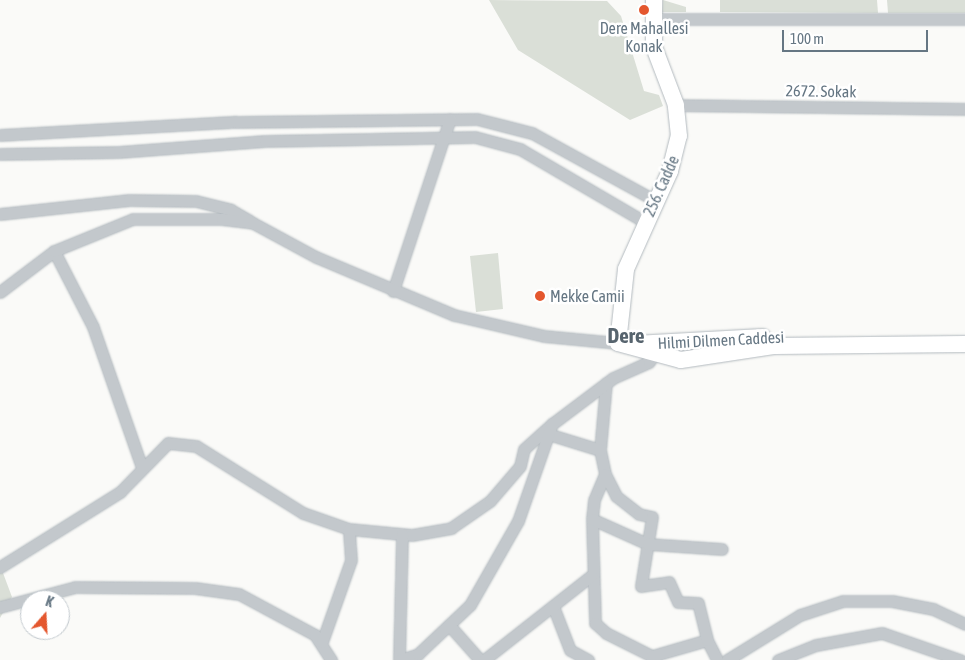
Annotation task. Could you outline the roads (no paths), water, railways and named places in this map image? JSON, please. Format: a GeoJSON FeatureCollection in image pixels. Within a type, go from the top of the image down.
{"type":"FeatureCollection","features":[{"type":"Feature","properties":{"kind":"street","name":"256. Cadde"},"geometry":{"type":"LineString","coordinates":[[618,343],[622,283],[645,222],[656,201],[678,146],[676,105],[657,56],[652,19],[654,0]]}},
{"type":"Feature","properties":{"kind":"street"},"geometry":{"type":"LineString","coordinates":[[652,19],[965,19]]}},
{"type":"Feature","properties":{"kind":"street","name":"2672. Sokak"},"geometry":{"type":"LineString","coordinates":[[676,105],[965,109]]}},
{"type":"Feature","properties":{"kind":"street"},"geometry":{"type":"LineString","coordinates":[[0,135],[236,122],[477,119],[532,133],[656,201]]}},
{"type":"Feature","properties":{"kind":"street"},"geometry":{"type":"LineString","coordinates":[[393,291],[450,120]]}},
{"type":"Feature","properties":{"kind":"street"},"geometry":{"type":"LineString","coordinates":[[0,154],[119,152],[265,141],[444,140],[475,137],[510,145],[645,222]]}},
{"type":"Feature","properties":{"kind":"street"},"geometry":{"type":"LineString","coordinates":[[0,214],[129,200],[196,201],[231,210],[253,223],[393,291],[454,315],[535,334],[618,343]]}},
{"type":"Feature","properties":{"kind":"street"},"geometry":{"type":"LineString","coordinates":[[0,292],[54,251],[133,219],[253,223]]}},
{"type":"Feature","properties":{"kind":"street"},"geometry":{"type":"LineString","coordinates":[[54,251],[93,327],[142,468]]}},
{"type":"Feature","properties":{"kind":"street","name":"Hilmi Dilmen Caddesi"},"geometry":{"type":"LineString","coordinates":[[618,343],[657,350],[681,360],[754,343],[965,334]]}},
{"type":"Feature","properties":{"kind":"street","name":"Hilmi Dilmen Caddesi"},"geometry":{"type":"LineString","coordinates":[[754,343],[965,344]]}},
{"type":"Feature","properties":{"kind":"street"},"geometry":{"type":"LineString","coordinates":[[0,566],[120,492],[168,443],[182,441],[236,469],[303,513],[349,529],[402,534],[451,528],[490,501],[520,466],[524,449],[606,383],[657,350]]}},
{"type":"Feature","properties":{"kind":"street"},"geometry":{"type":"LineString","coordinates":[[606,383],[600,450],[605,474],[616,496],[639,514],[652,517],[641,586],[669,582],[678,602],[698,603],[707,640],[717,660]]}},
{"type":"Feature","properties":{"kind":"street"},"geometry":{"type":"LineString","coordinates":[[550,429],[600,450]]}},
{"type":"Feature","properties":{"kind":"street"},"geometry":{"type":"LineString","coordinates":[[402,534],[400,660],[418,654],[470,605],[518,521],[550,429]]}},
{"type":"Feature","properties":{"kind":"street"},"geometry":{"type":"LineString","coordinates":[[605,474],[594,500],[592,519],[592,575],[595,622],[606,633],[652,658],[707,640]]}},
{"type":"Feature","properties":{"kind":"street"},"geometry":{"type":"LineString","coordinates":[[592,519],[648,544],[722,549]]}},
{"type":"Feature","properties":{"kind":"street"},"geometry":{"type":"LineString","coordinates":[[322,642],[351,560],[349,529]]}},
{"type":"Feature","properties":{"kind":"street"},"geometry":{"type":"LineString","coordinates":[[484,660],[592,575]]}},
{"type":"Feature","properties":{"kind":"street"},"geometry":{"type":"LineString","coordinates":[[0,607],[76,587],[195,588],[255,598],[322,642],[331,660]]}},
{"type":"Feature","properties":{"kind":"street"},"geometry":{"type":"LineString","coordinates":[[727,660],[800,615],[843,601],[900,603],[933,610],[965,624]]}},
{"type":"Feature","properties":{"kind":"street"},"geometry":{"type":"LineString","coordinates":[[553,606],[570,650],[588,660]]}},
{"type":"Feature","properties":{"kind":"street"},"geometry":{"type":"LineString","coordinates":[[448,625],[480,660]]}},
{"type":"Feature","properties":{"kind":"street"},"geometry":{"type":"LineString","coordinates":[[778,660],[816,645],[882,633],[960,660]]}},
{"type":"Feature","properties":{"kind":"place","name":"Dere Mahallesi Konak"},"geometry":{"type":"Point","coordinates":[644,10]}},
{"type":"Feature","properties":{"kind":"place","name":"Mekke Camii"},"geometry":{"type":"Point","coordinates":[540,296]}},
{"type":"Feature","properties":{"kind":"district","name":"Dere"},"geometry":{"type":"Point","coordinates":[626,335]}}]}
